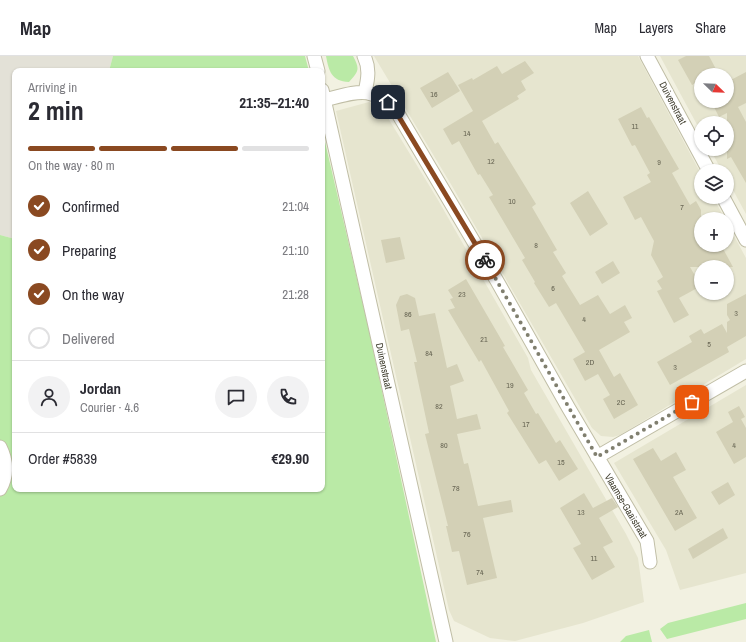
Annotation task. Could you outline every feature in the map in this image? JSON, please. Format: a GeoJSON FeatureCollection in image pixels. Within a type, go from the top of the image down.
{"type":"FeatureCollection","features":[{"type":"Feature","properties":{"kind":"street"},"geometry":{"type":"LineString","coordinates":[[314,56],[317,68]]}},
{"type":"Feature","properties":{"kind":"street"},"geometry":{"type":"LineString","coordinates":[[325,95],[365,92],[368,76],[368,64],[364,56]]}},
{"type":"Feature","properties":{"kind":"street","name":"Duivenstraat"},"geometry":{"type":"LineString","coordinates":[[647,56],[705,164]]}},
{"type":"Feature","properties":{"kind":"street","name":"Vlaamse-Gaaistraat"},"geometry":{"type":"LineString","coordinates":[[365,92],[379,96],[388,102],[396,112],[498,281],[597,457],[647,541],[650,562]]}},
{"type":"Feature","properties":{"kind":"street","name":"Duinenstraat"},"geometry":{"type":"LineString","coordinates":[[325,104],[446,642]]}},
{"type":"Feature","properties":{"kind":"street"},"geometry":{"type":"LineString","coordinates":[[727,204],[746,240]]}},
{"type":"Feature","properties":{"kind":"street"},"geometry":{"type":"LineString","coordinates":[[597,457],[746,371]]}},
{"type":"Feature","properties":{"kind":"street"},"geometry":{"type":"LineString","coordinates":[[0,447],[4,455],[6,468],[4,482],[0,489]]}},
{"type":"Feature","properties":{"kind":"shaded area"},"geometry":{"type":"Polygon","coordinates":[[[0,56],[113,56],[110,68],[12,68],[12,238],[0,235],[0,56]]]}},
{"type":"Feature","properties":{"kind":"shaded area"},"geometry":{"type":"Polygon","coordinates":[[[374,56],[638,56],[696,164],[694,164],[694,204],[717,204],[721,212],[694,212],[694,252],[734,252],[734,236],[746,258],[746,359],[620,435],[613,437],[601,436],[592,428],[452,186],[374,56]]]}},
{"type":"Feature","properties":{"kind":"shaded area"},"geometry":{"type":"Polygon","coordinates":[[[660,56],[746,56],[746,214],[734,192],[734,164],[718,164],[714,156],[734,156],[734,116],[694,116],[694,119],[660,56]]]}},
{"type":"Feature","properties":{"kind":"shaded area"},"geometry":{"type":"Polygon","coordinates":[[[369,102],[385,113],[438,200],[528,358],[531,370],[626,534],[638,558],[644,602],[583,623],[515,641],[490,638],[454,621],[449,610],[336,111],[369,102]]]}},
{"type":"Feature","properties":{"kind":"shaded area"},"geometry":{"type":"Polygon","coordinates":[[[746,385],[746,573],[680,590],[666,550],[614,463],[746,385]]]}},
{"type":"Feature","properties":{"kind":"green space"},"geometry":{"type":"Polygon","coordinates":[[[113,56],[305,56],[308,68],[110,68],[113,56]]]}},
{"type":"Feature","properties":{"kind":"green space"},"geometry":{"type":"Polygon","coordinates":[[[326,56],[353,56],[357,64],[357,72],[349,82],[338,80],[330,71],[326,56]]]}},
{"type":"Feature","properties":{"kind":"green space"},"geometry":{"type":"Polygon","coordinates":[[[325,142],[368,326],[436,642],[0,642],[0,235],[12,238],[12,492],[325,492],[325,142]]]}},
{"type":"Feature","properties":{"kind":"green space"},"geometry":{"type":"Polygon","coordinates":[[[746,603],[746,619],[667,639],[660,629],[668,623],[746,603]]]}},
{"type":"Feature","properties":{"kind":"green space"},"geometry":{"type":"Polygon","coordinates":[[[649,630],[652,642],[620,642],[626,636],[649,630]]]}},
{"type":"Feature","properties":{"kind":"building"},"geometry":{"type":"Polygon","coordinates":[[[686,56],[709,56],[715,68],[694,68],[694,84],[692,85],[678,60],[686,56]]]}},
{"type":"Feature","properties":{"kind":"building"},"geometry":{"type":"Polygon","coordinates":[[[525,61],[534,73],[521,81],[526,90],[517,96],[519,99],[482,121],[495,144],[498,142],[536,204],[532,207],[557,250],[553,252],[566,273],[562,276],[580,305],[598,295],[610,314],[625,305],[632,318],[624,322],[630,332],[599,350],[614,377],[620,373],[638,405],[614,419],[603,399],[610,395],[598,374],[585,381],[573,359],[585,352],[556,303],[549,307],[534,283],[535,282],[522,260],[525,258],[489,197],[493,195],[480,174],[478,175],[459,141],[452,145],[443,129],[473,111],[458,85],[472,78],[473,80],[497,66],[502,74],[525,61]]]}},
{"type":"Feature","properties":{"kind":"building"},"geometry":{"type":"Polygon","coordinates":[[[448,72],[460,91],[432,108],[420,88],[448,72]]]}},
{"type":"Feature","properties":{"kind":"building"},"geometry":{"type":"Polygon","coordinates":[[[746,72],[746,103],[738,107],[746,122],[746,183],[731,157],[727,159],[727,156],[734,156],[734,116],[727,116],[727,113],[718,116],[714,108],[734,108],[734,78],[746,72]]]}},
{"type":"Feature","properties":{"kind":"building"},"geometry":{"type":"Polygon","coordinates":[[[641,107],[647,118],[649,117],[679,169],[672,173],[690,205],[694,202],[694,204],[698,204],[701,210],[701,212],[694,212],[694,252],[725,252],[729,260],[694,260],[694,267],[690,267],[694,274],[694,290],[679,298],[689,315],[674,323],[657,291],[662,289],[657,281],[663,277],[651,255],[654,241],[641,217],[635,220],[623,197],[651,182],[647,175],[650,173],[635,145],[632,146],[618,119],[641,107]]]}},
{"type":"Feature","properties":{"kind":"building"},"geometry":{"type":"Polygon","coordinates":[[[588,191],[608,224],[590,236],[570,203],[588,191]]]}},
{"type":"Feature","properties":{"kind":"building"},"geometry":{"type":"Polygon","coordinates":[[[400,237],[405,259],[386,263],[381,240],[400,237]]]}},
{"type":"Feature","properties":{"kind":"building"},"geometry":{"type":"Polygon","coordinates":[[[613,261],[620,273],[602,284],[595,272],[613,261]]]}},
{"type":"Feature","properties":{"kind":"building"},"geometry":{"type":"Polygon","coordinates":[[[466,279],[505,346],[503,347],[528,390],[524,393],[536,414],[538,413],[556,443],[560,440],[578,469],[559,481],[546,460],[539,464],[507,413],[509,411],[481,360],[479,362],[448,310],[455,308],[450,299],[453,298],[448,290],[466,279]]]}},
{"type":"Feature","properties":{"kind":"building"},"geometry":{"type":"Polygon","coordinates":[[[407,294],[415,298],[419,316],[435,313],[447,368],[457,364],[464,381],[450,386],[457,419],[477,414],[481,429],[457,434],[464,464],[468,463],[478,506],[511,500],[513,512],[483,518],[497,578],[467,585],[459,551],[452,552],[446,526],[448,526],[425,434],[429,433],[414,362],[417,362],[409,329],[401,331],[396,305],[400,296],[407,294]]]}},
{"type":"Feature","properties":{"kind":"building"},"geometry":{"type":"Polygon","coordinates":[[[746,294],[746,336],[727,347],[729,352],[670,385],[657,362],[692,342],[689,336],[701,329],[704,334],[722,324],[727,333],[727,322],[730,320],[727,315],[727,304],[746,294]]]}},
{"type":"Feature","properties":{"kind":"building"},"geometry":{"type":"Polygon","coordinates":[[[739,406],[745,417],[741,419],[746,428],[746,457],[734,464],[716,432],[733,422],[728,412],[739,406]]]}},
{"type":"Feature","properties":{"kind":"building"},"geometry":{"type":"Polygon","coordinates":[[[653,448],[661,461],[676,452],[686,470],[673,477],[697,518],[675,531],[633,459],[653,448]]]}},
{"type":"Feature","properties":{"kind":"building"},"geometry":{"type":"Polygon","coordinates":[[[728,482],[735,495],[719,505],[711,492],[728,482]]]}},
{"type":"Feature","properties":{"kind":"building"},"geometry":{"type":"Polygon","coordinates":[[[584,493],[593,508],[612,498],[618,507],[599,518],[613,542],[603,547],[615,567],[592,580],[573,548],[581,544],[560,508],[584,493]]]}},
{"type":"Feature","properties":{"kind":"building"},"geometry":{"type":"Polygon","coordinates":[[[723,528],[728,538],[693,559],[688,549],[723,528]]]}},
{"type":"Feature","properties":{"kind":"way so far"},"geometry":{"type":"LineString","coordinates":[[485,260],[597,457],[692,402]]}},
{"type":"Feature","properties":{"kind":"route"},"geometry":{"type":"LineString","coordinates":[[388,102],[396,112],[485,260]]}}]}
